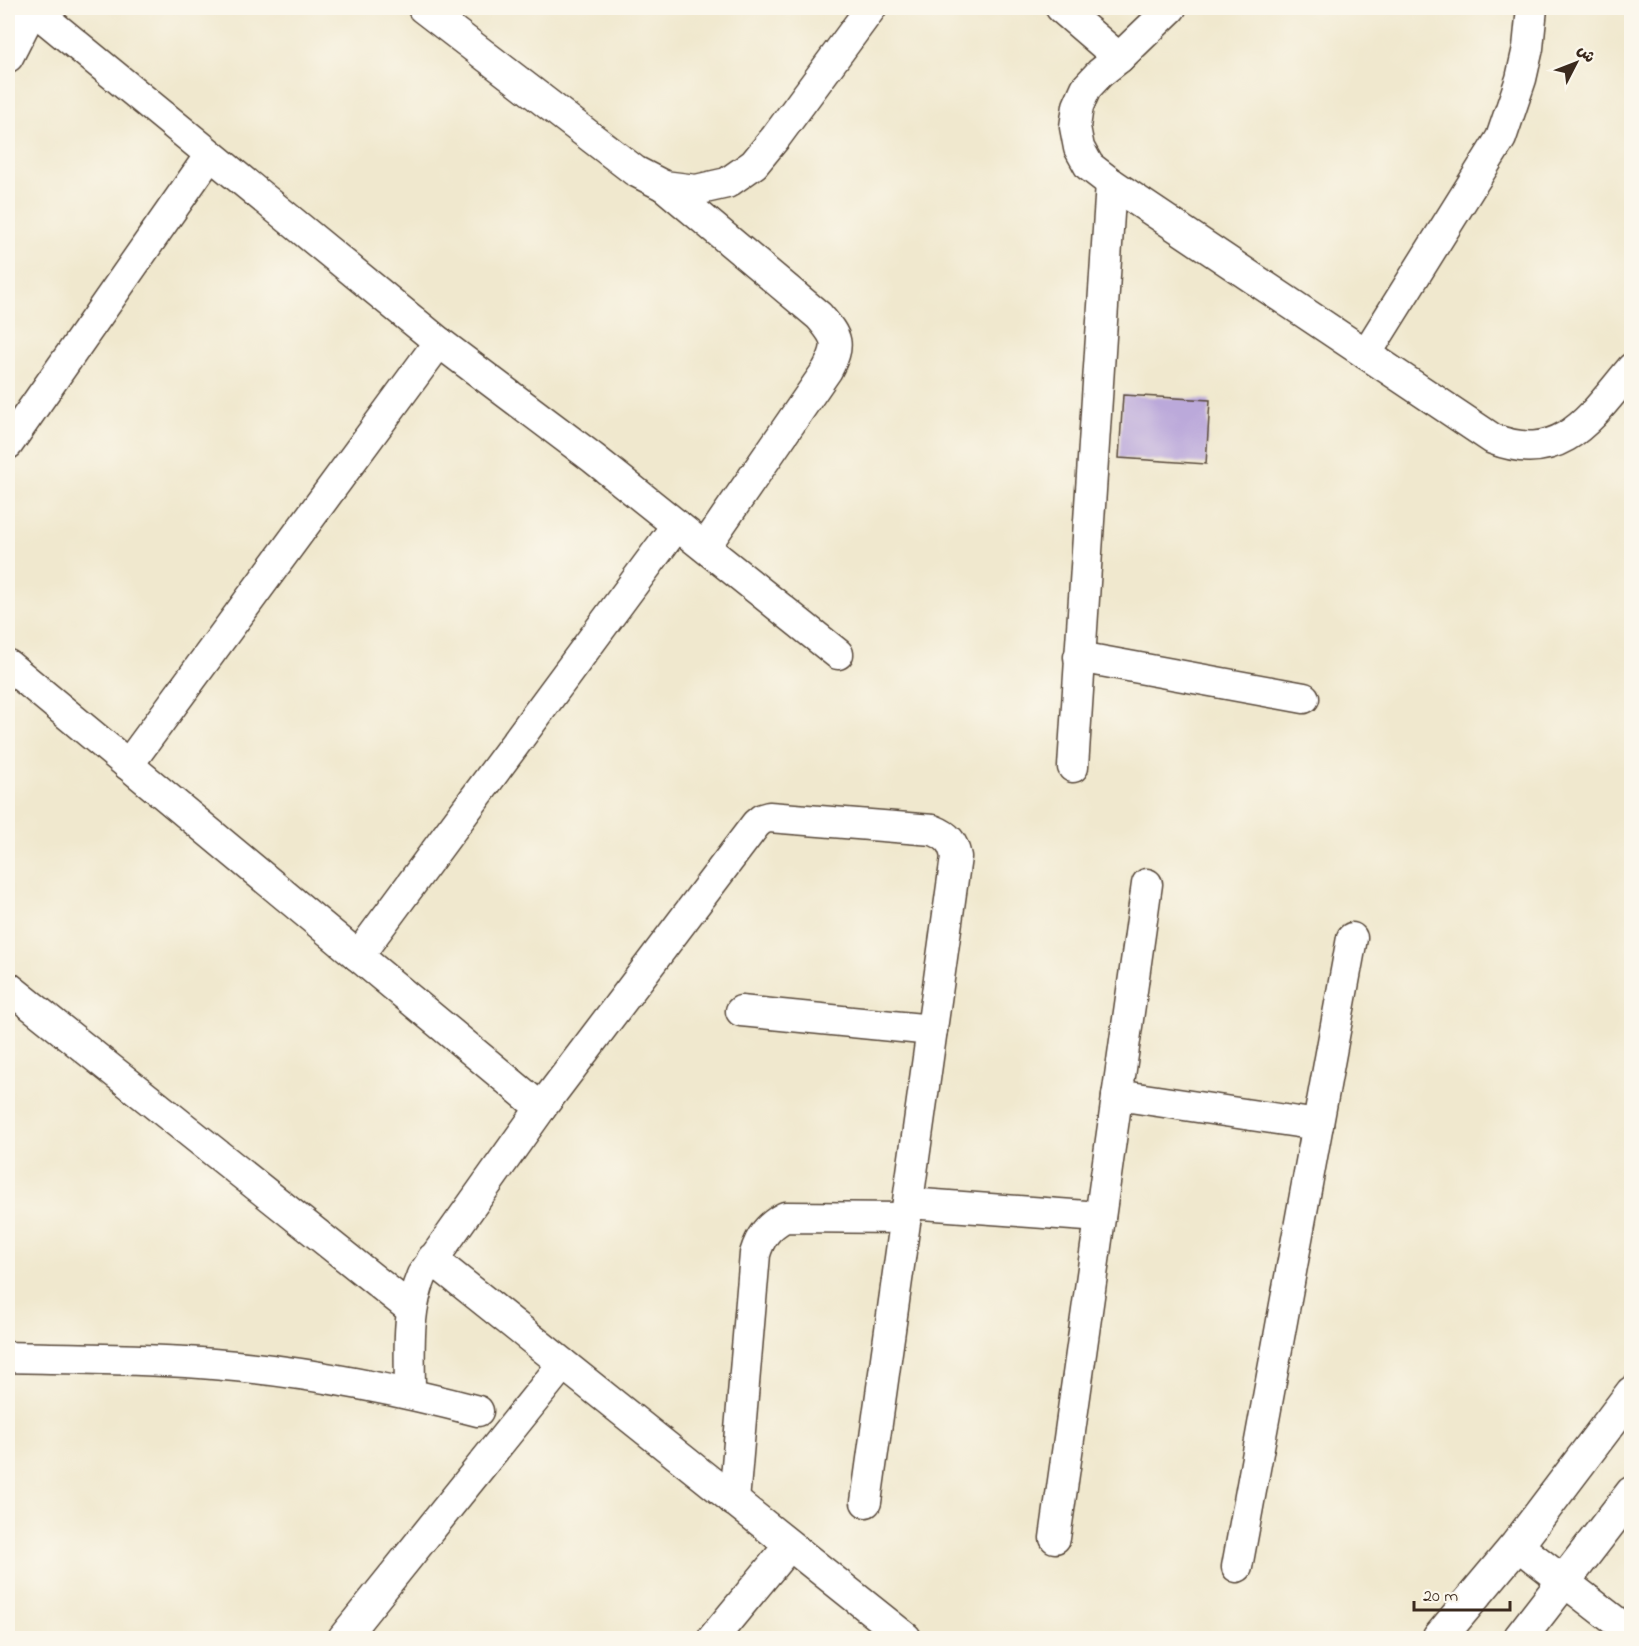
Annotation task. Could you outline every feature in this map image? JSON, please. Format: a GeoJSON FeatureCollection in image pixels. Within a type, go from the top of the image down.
{"type":"FeatureCollection","features":[{"type":"Feature","properties":{"kind":"street"},"geometry":{"type":"LineString","coordinates":[[8,57],[33,8],[439,342],[593,458],[838,654]]}},
{"type":"Feature","properties":{"kind":"street"},"geometry":{"type":"LineString","coordinates":[[423,8],[635,171],[664,186],[819,316],[833,332],[837,352],[827,370],[705,547]]}},
{"type":"Feature","properties":{"kind":"street"},"geometry":{"type":"LineString","coordinates":[[664,186],[696,190],[727,183],[753,164],[776,137],[872,8]]}},
{"type":"Feature","properties":{"kind":"street"},"geometry":{"type":"LineString","coordinates":[[1061,8],[1119,58]]}},
{"type":"Feature","properties":{"kind":"street"},"geometry":{"type":"LineString","coordinates":[[1171,8],[1086,88],[1078,106],[1075,127],[1079,148],[1089,166],[1493,439],[1509,445],[1527,448],[1545,446],[1577,431],[1632,368]]}},
{"type":"Feature","properties":{"kind":"street"},"geometry":{"type":"LineString","coordinates":[[1366,354],[1501,138],[1521,79],[1528,48],[1532,8]]}},
{"type":"Feature","properties":{"kind":"street"},"geometry":{"type":"LineString","coordinates":[[8,444],[210,154]]}},
{"type":"Feature","properties":{"kind":"street"},"geometry":{"type":"LineString","coordinates":[[1073,767],[1111,183]]}},
{"type":"Feature","properties":{"kind":"street"},"geometry":{"type":"LineString","coordinates":[[128,765],[439,342]]}},
{"type":"Feature","properties":{"kind":"street"},"geometry":{"type":"LineString","coordinates":[[358,956],[677,525]]}},
{"type":"Feature","properties":{"kind":"street"},"geometry":{"type":"LineString","coordinates":[[1079,657],[1304,698]]}},
{"type":"Feature","properties":{"kind":"street"},"geometry":{"type":"LineString","coordinates":[[8,665],[541,1108]]}},
{"type":"Feature","properties":{"kind":"street"},"geometry":{"type":"LineString","coordinates":[[410,1393],[411,1309],[415,1291],[432,1259],[541,1108],[756,824],[769,817],[933,830],[945,835],[953,844],[956,857],[866,1502]]}},
{"type":"Feature","properties":{"kind":"street"},"geometry":{"type":"LineString","coordinates":[[1055,1538],[1147,884]]}},
{"type":"Feature","properties":{"kind":"street"},"geometry":{"type":"LineString","coordinates":[[1237,1567],[1352,938]]}},
{"type":"Feature","properties":{"kind":"street"},"geometry":{"type":"LineString","coordinates":[[8,987],[411,1309]]}},
{"type":"Feature","properties":{"kind":"street"},"geometry":{"type":"LineString","coordinates":[[741,1011],[932,1030]]}},
{"type":"Feature","properties":{"kind":"street"},"geometry":{"type":"LineString","coordinates":[[1117,1095],[1318,1125]]}},
{"type":"Feature","properties":{"kind":"street"},"geometry":{"type":"LineString","coordinates":[[734,1501],[755,1254],[765,1232],[774,1223],[784,1217],[907,1210],[1100,1217]]}},
{"type":"Feature","properties":{"kind":"street"},"geometry":{"type":"LineString","coordinates":[[432,1259],[906,1638]]}},
{"type":"Feature","properties":{"kind":"street"},"geometry":{"type":"LineString","coordinates":[[8,1358],[211,1363],[290,1372],[410,1393],[478,1411]]}},
{"type":"Feature","properties":{"kind":"street"},"geometry":{"type":"LineString","coordinates":[[342,1638],[563,1364]]}},
{"type":"Feature","properties":{"kind":"street"},"geometry":{"type":"LineString","coordinates":[[1439,1638],[1517,1545],[1632,1393]]}},
{"type":"Feature","properties":{"kind":"street"},"geometry":{"type":"LineString","coordinates":[[1520,1638],[1632,1493]]}},
{"type":"Feature","properties":{"kind":"street"},"geometry":{"type":"LineString","coordinates":[[1517,1545],[1632,1634]]}},
{"type":"Feature","properties":{"kind":"street"},"geometry":{"type":"LineString","coordinates":[[713,1638],[789,1546]]}},
{"type":"Feature","properties":{"kind":"building"},"geometry":{"type":"Polygon","coordinates":[[[1123,395],[1210,400],[1206,464],[1119,458],[1123,395]]]}}]}
